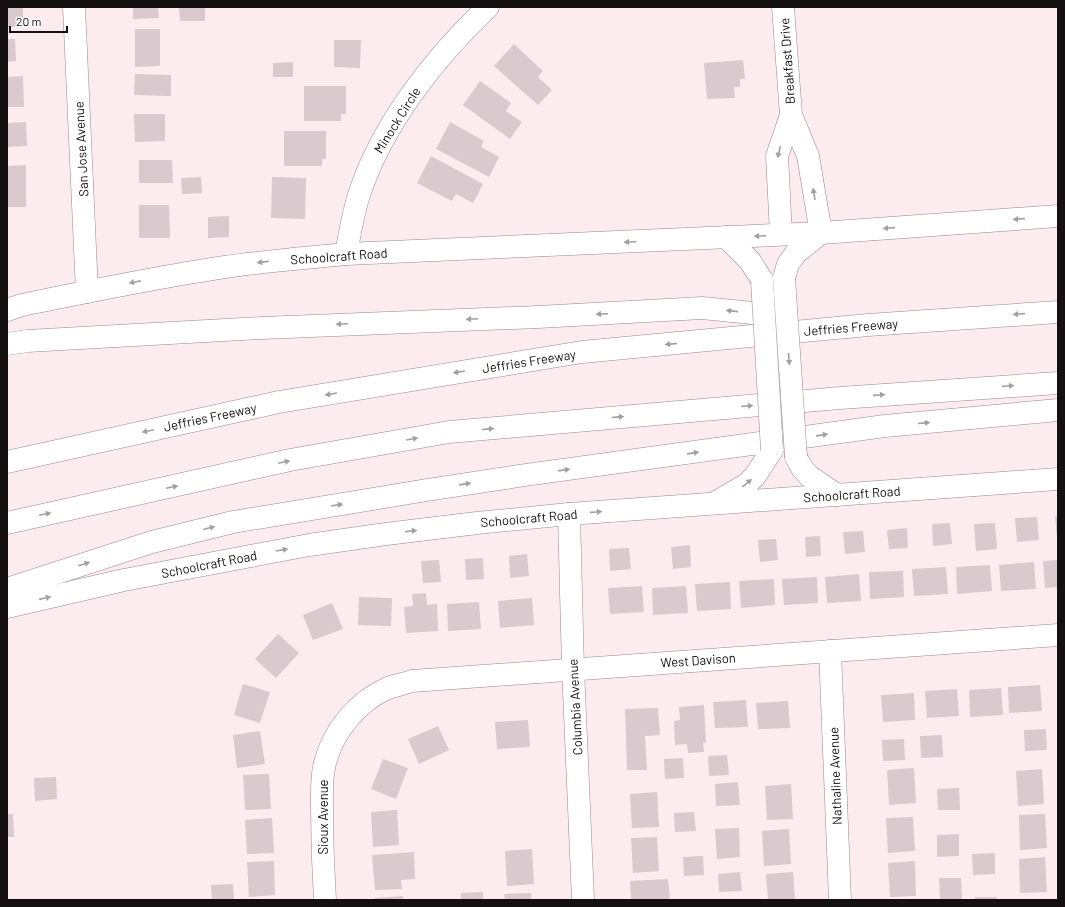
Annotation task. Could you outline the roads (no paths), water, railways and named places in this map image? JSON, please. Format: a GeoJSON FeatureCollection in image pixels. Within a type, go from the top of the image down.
{"type":"FeatureCollection","features":[{"type":"Feature","properties":{"kind":"main road","name":"San Jose Avenue"},"geometry":{"type":"LineString","coordinates":[[74,7],[87,292]]}},
{"type":"Feature","properties":{"kind":"main road","name":"Minock Circle"},"geometry":{"type":"LineString","coordinates":[[346,254],[351,224],[360,192],[372,160],[388,130],[410,96],[438,59],[469,24],[488,7]]}},
{"type":"Feature","properties":{"kind":"main road","name":"Breakfast Drive"},"geometry":{"type":"LineString","coordinates":[[783,7],[791,115],[808,156],[821,232]]}},
{"type":"Feature","properties":{"kind":"main road","name":"Breakfast Drive"},"geometry":{"type":"LineString","coordinates":[[781,234],[777,156],[791,115]]}},
{"type":"Feature","properties":{"kind":"main road","name":"Schoolcraft Road"},"geometry":{"type":"LineString","coordinates":[[7,310],[22,305],[152,279],[226,267],[346,254],[821,232],[1058,216]]}},
{"type":"Feature","properties":{"kind":"main road"},"geometry":{"type":"LineString","coordinates":[[821,232],[796,253],[788,264],[784,278],[796,457],[802,468],[809,476],[837,495]]}},
{"type":"Feature","properties":{"kind":"main road"},"geometry":{"type":"LineString","coordinates":[[714,503],[747,484],[755,476],[772,450],[762,280],[750,260],[726,237]]}},
{"type":"Feature","properties":{"kind":"main road"},"geometry":{"type":"LineString","coordinates":[[7,344],[35,341],[262,328],[538,317],[702,308],[868,325]]}},
{"type":"Feature","properties":{"kind":"main road","name":"Jeffries Freeway"},"geometry":{"type":"LineString","coordinates":[[7,462],[279,402],[582,352],[868,325],[1058,312]]}},
{"type":"Feature","properties":{"kind":"main road"},"geometry":{"type":"LineString","coordinates":[[7,523],[290,460],[449,432],[832,399],[1058,383]]}},
{"type":"Feature","properties":{"kind":"main road"},"geometry":{"type":"LineString","coordinates":[[7,589],[152,542],[234,522],[518,476],[885,426],[1058,410]]}},
{"type":"Feature","properties":{"kind":"main road","name":"Schoolcraft Road"},"geometry":{"type":"LineString","coordinates":[[7,607],[124,580],[308,545],[386,534],[569,514],[1058,479]]}},
{"type":"Feature","properties":{"kind":"main road","name":"Columbia Avenue"},"geometry":{"type":"LineString","coordinates":[[569,514],[573,669],[583,900]]}},
{"type":"Feature","properties":{"kind":"main road","name":"West Davison"},"geometry":{"type":"LineString","coordinates":[[349,717],[366,701],[388,689],[412,681],[1058,635]]}},
{"type":"Feature","properties":{"kind":"main road","name":"Nathaline Avenue"},"geometry":{"type":"LineString","coordinates":[[830,651],[840,900]]}},
{"type":"Feature","properties":{"kind":"main road","name":"Sioux Avenue"},"geometry":{"type":"LineString","coordinates":[[325,900],[322,782],[325,762],[334,739],[349,717]]}}]}
